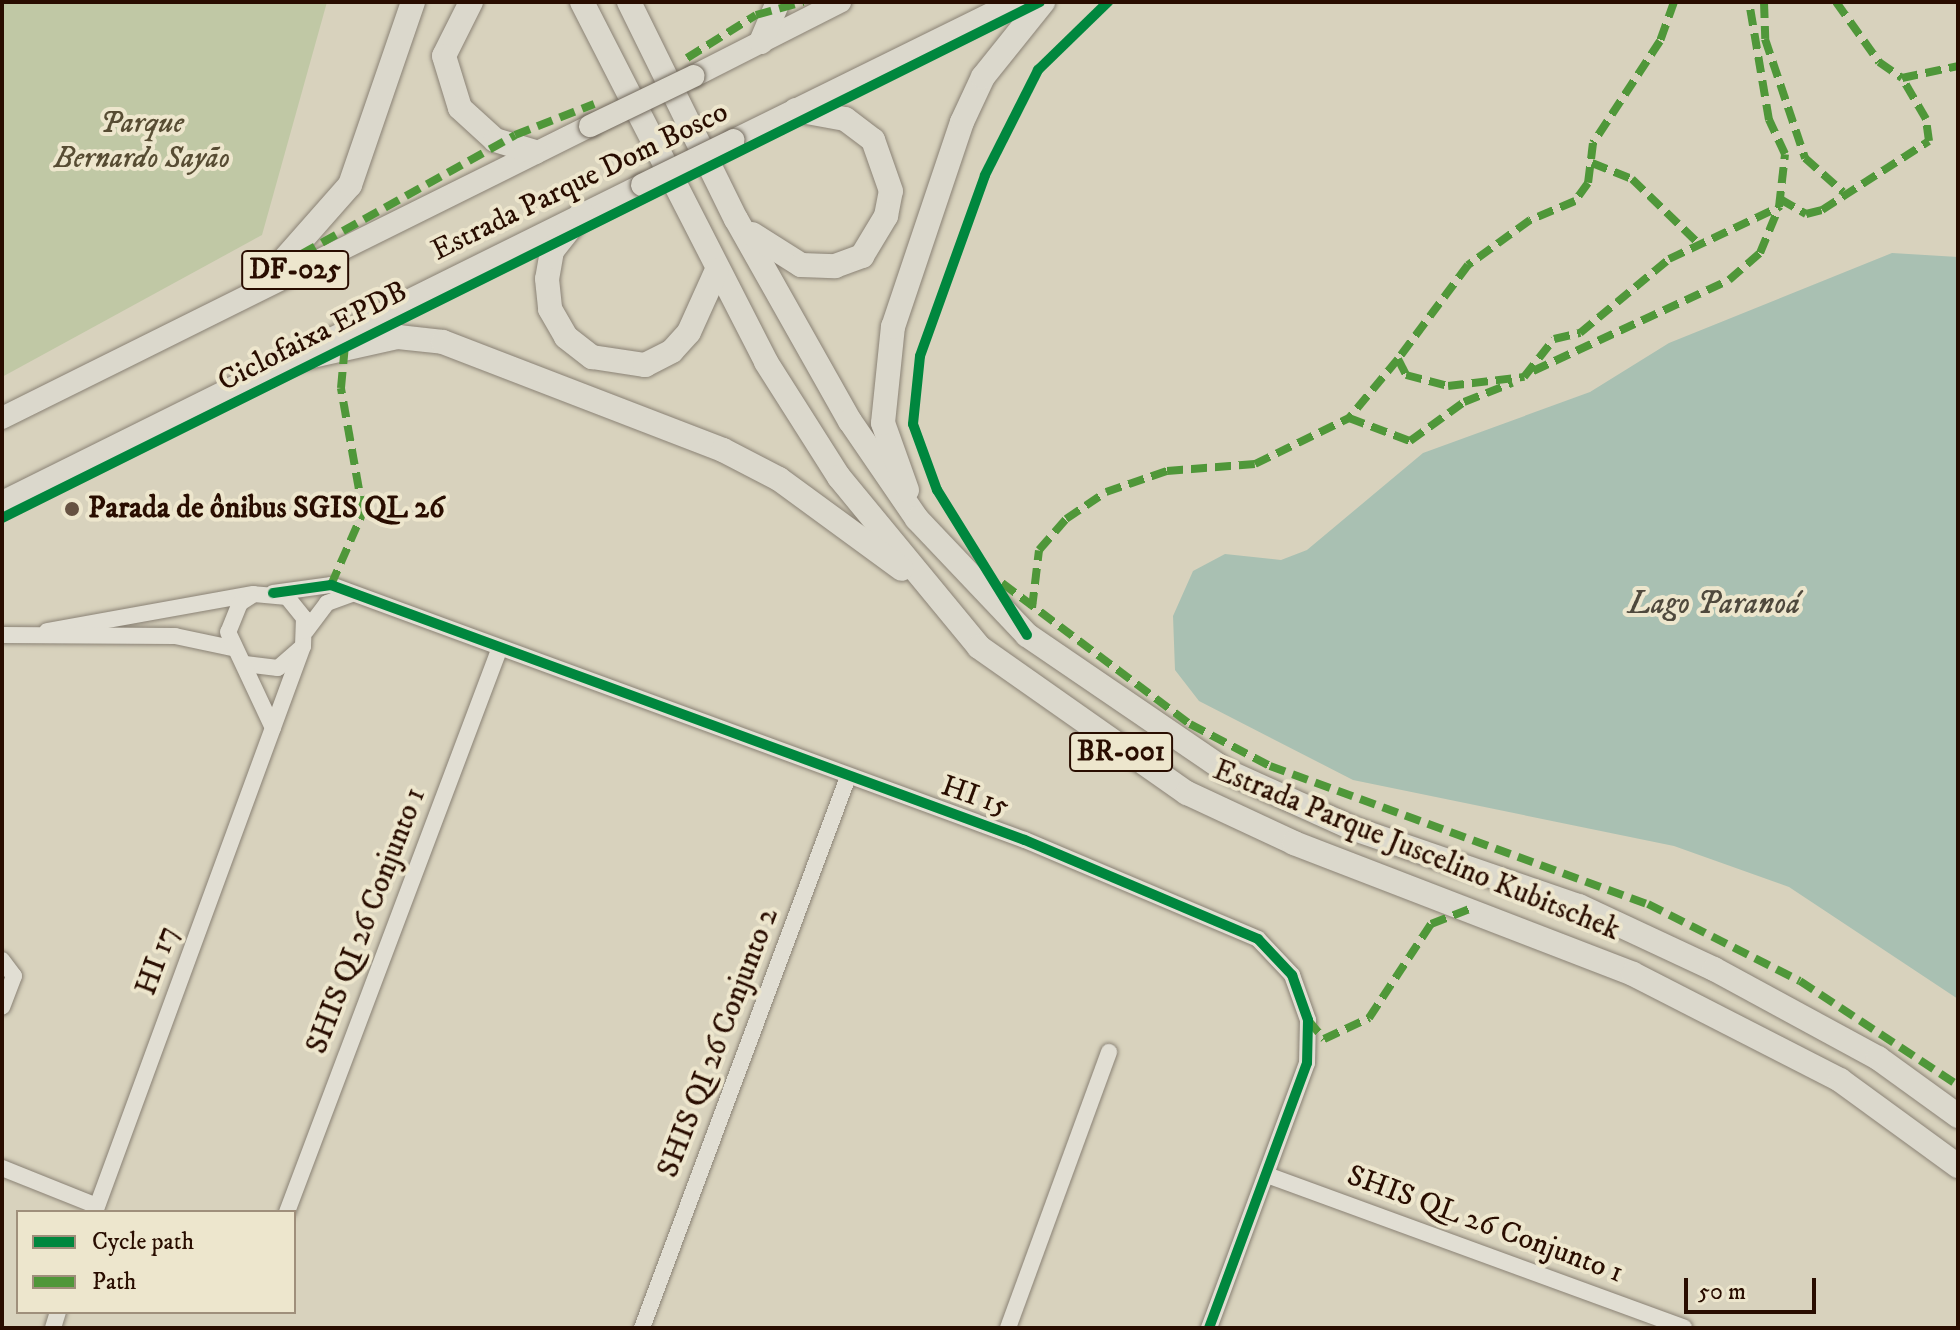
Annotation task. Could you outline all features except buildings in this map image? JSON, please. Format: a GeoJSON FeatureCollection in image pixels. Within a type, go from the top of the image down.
{"type":"FeatureCollection","features":[{"type":"Feature","properties":{"kind":"highway"},"geometry":{"type":"LineString","coordinates":[[260,287],[350,185],[413,2]]}},
{"type":"Feature","properties":{"kind":"highway"},"geometry":{"type":"LineString","coordinates":[[471,2],[444,56],[460,108],[495,140],[535,152]]}},
{"type":"Feature","properties":{"kind":"highway"},"geometry":{"type":"LineString","coordinates":[[575,2],[598,34]]}},
{"type":"Feature","properties":{"kind":"highway","name":"Estrada Parque Juscelino Kubitschek"},"geometry":{"type":"LineString","coordinates":[[582,2],[717,270],[839,477],[913,575],[979,647],[1187,793],[1294,843],[1633,974],[1840,1080],[1958,1166]]}},
{"type":"Feature","properties":{"kind":"highway","name":"Estrada Parque Juscelino Kubitschek"},"geometry":{"type":"LineString","coordinates":[[629,2],[640,14],[736,219],[850,421],[917,519],[1027,635],[1226,771],[1352,828],[1579,906],[1714,969],[1878,1058],[1958,1116]]}},
{"type":"Feature","properties":{"kind":"highway"},"geometry":{"type":"LineString","coordinates":[[761,42],[778,2]]}},
{"type":"Feature","properties":{"kind":"highway"},"geometry":{"type":"LineString","coordinates":[[917,519],[883,423],[884,361],[962,122],[983,77],[1043,2]]}},
{"type":"Feature","properties":{"kind":"highway"},"geometry":{"type":"LineString","coordinates":[[736,219],[775,254],[801,265],[835,266],[862,256],[875,240],[891,191],[873,140],[845,119],[796,110]]}},
{"type":"Feature","properties":{"kind":"highway"},"geometry":{"type":"LineString","coordinates":[[582,213],[552,251],[547,279],[560,328],[592,357],[645,365],[672,351],[689,332],[717,270]]}},
{"type":"Feature","properties":{"kind":"highway"},"geometry":{"type":"LineString","coordinates":[[285,362],[398,337],[443,342],[723,450],[779,479],[913,575]]}},
{"type":"Feature","properties":{"kind":"main road","name":"Estrada Parque Dom Bosco"},"geometry":{"type":"LineString","coordinates":[[2,418],[260,287],[840,2]]}},
{"type":"Feature","properties":{"kind":"main road","name":"Estrada Parque Dom Bosco"},"geometry":{"type":"LineString","coordinates":[[2,502],[1014,2]]}},
{"type":"Feature","properties":{"kind":"street","name":"HI 15"},"geometry":{"type":"LineString","coordinates":[[273,593],[318,582],[1040,846],[1258,939],[1292,975],[1308,1020],[1307,1063],[1209,1328]]}},
{"type":"Feature","properties":{"kind":"street"},"geometry":{"type":"LineString","coordinates":[[28,636],[273,593],[297,606],[304,638]]}},
{"type":"Feature","properties":{"kind":"street"},"geometry":{"type":"LineString","coordinates":[[232,648],[231,616],[254,594]]}},
{"type":"Feature","properties":{"kind":"street"},"geometry":{"type":"LineString","coordinates":[[245,664],[278,668],[304,638],[327,603],[352,594]]}},
{"type":"Feature","properties":{"kind":"street"},"geometry":{"type":"LineString","coordinates":[[2,635],[188,637],[232,648],[245,664],[273,728]]}},
{"type":"Feature","properties":{"kind":"street","name":"HI 17"},"geometry":{"type":"LineString","coordinates":[[96,1209],[304,638]]}},
{"type":"Feature","properties":{"kind":"street","name":"SHIS QI 26 Conjunto 1"},"geometry":{"type":"LineString","coordinates":[[288,1210],[499,650]]}},
{"type":"Feature","properties":{"kind":"street","name":"SHIS QI 26 Conjunto 2"},"geometry":{"type":"LineString","coordinates":[[642,1328],[848,777]]}},
{"type":"Feature","properties":{"kind":"street"},"geometry":{"type":"LineString","coordinates":[[2,960],[14,976],[2,1007]]}},
{"type":"Feature","properties":{"kind":"street"},"geometry":{"type":"LineString","coordinates":[[1008,1328],[1109,1052]]}},
{"type":"Feature","properties":{"kind":"street"},"geometry":{"type":"LineString","coordinates":[[2,1168],[96,1209]]}},
{"type":"Feature","properties":{"kind":"street","name":"SHIS QL 26 Conjunto 1"},"geometry":{"type":"LineString","coordinates":[[1267,1175],[1684,1328]]}},
{"type":"Feature","properties":{"kind":"green space","name":"Parque Bernardo Sayão"},"geometry":{"type":"Polygon","coordinates":[[[2,2],[327,2],[262,235],[2,377],[2,2]]]}},
{"type":"Feature","properties":{"kind":"water","name":"Lago Paranoá"},"geometry":{"type":"Polygon","coordinates":[[[1892,253],[1958,257],[1958,999],[1789,887],[1674,846],[1353,780],[1199,701],[1175,670],[1173,616],[1193,571],[1225,554],[1281,560],[1307,550],[1423,453],[1590,392],[1669,343],[1892,253]]]}},
{"type":"Feature","properties":{"kind":"marked path"},"geometry":{"type":"LineString","coordinates":[[687,58],[756,15],[803,2]]}},
{"type":"Feature","properties":{"kind":"marked path"},"geometry":{"type":"LineString","coordinates":[[1674,2],[1660,41],[1593,143],[1588,183],[1575,201],[1530,220],[1468,265],[1398,359],[1406,375],[1448,386],[1524,377],[1554,339],[1580,333],[1669,259],[1779,207],[1785,154],[1769,120],[1749,2]]}},
{"type":"Feature","properties":{"kind":"marked path"},"geometry":{"type":"LineString","coordinates":[[1764,2],[1765,39],[1805,158],[1843,192]]}},
{"type":"Feature","properties":{"kind":"marked path"},"geometry":{"type":"LineString","coordinates":[[1836,2],[1879,62],[1902,78],[1958,66]]}},
{"type":"Feature","properties":{"kind":"marked path"},"geometry":{"type":"LineString","coordinates":[[1780,199],[1806,214],[1822,210],[1929,141],[1926,119],[1902,78]]}},
{"type":"Feature","properties":{"kind":"marked path"},"geometry":{"type":"LineString","coordinates":[[280,266],[515,135],[594,104]]}},
{"type":"Feature","properties":{"kind":"marked path"},"geometry":{"type":"LineString","coordinates":[[1592,163],[1632,179],[1697,242]]}},
{"type":"Feature","properties":{"kind":"marked path"},"geometry":{"type":"LineString","coordinates":[[1533,371],[1729,280],[1760,253],[1779,207]]}},
{"type":"Feature","properties":{"kind":"marked path"},"geometry":{"type":"LineString","coordinates":[[331,585],[363,512],[341,388],[345,345]]}},
{"type":"Feature","properties":{"kind":"marked path"},"geometry":{"type":"LineString","coordinates":[[1398,359],[1349,418],[1410,441],[1464,402],[1512,383]]}},
{"type":"Feature","properties":{"kind":"marked path"},"geometry":{"type":"LineString","coordinates":[[1032,608],[1039,550],[1066,519],[1106,492],[1167,471],[1255,464],[1349,418]]}},
{"type":"Feature","properties":{"kind":"marked path"},"geometry":{"type":"LineString","coordinates":[[1002,583],[1190,724],[1270,766],[1648,904],[1800,981],[1958,1085]]}},
{"type":"Feature","properties":{"kind":"marked path"},"geometry":{"type":"LineString","coordinates":[[1308,1020],[1324,1039],[1369,1018],[1431,924],[1472,908]]}},
{"type":"Feature","properties":{"kind":"cycle path","name":"Ciclofaixa EPDB"},"geometry":{"type":"LineString","coordinates":[[2,518],[1040,2]]}},
{"type":"Feature","properties":{"kind":"cycle path"},"geometry":{"type":"LineString","coordinates":[[1027,635],[937,490],[913,424],[920,356],[985,175],[1038,70],[1108,2]]}},
{"type":"Feature","properties":{"kind":"cycle path"},"geometry":{"type":"LineString","coordinates":[[273,593],[331,585],[1025,840],[1258,939],[1292,975],[1308,1020],[1307,1063],[1209,1328]]}},
{"type":"Feature","properties":{"kind":"place","name":"Parada de ônibus SGIS QL 26"},"geometry":{"type":"Point","coordinates":[72,509]}}]}
